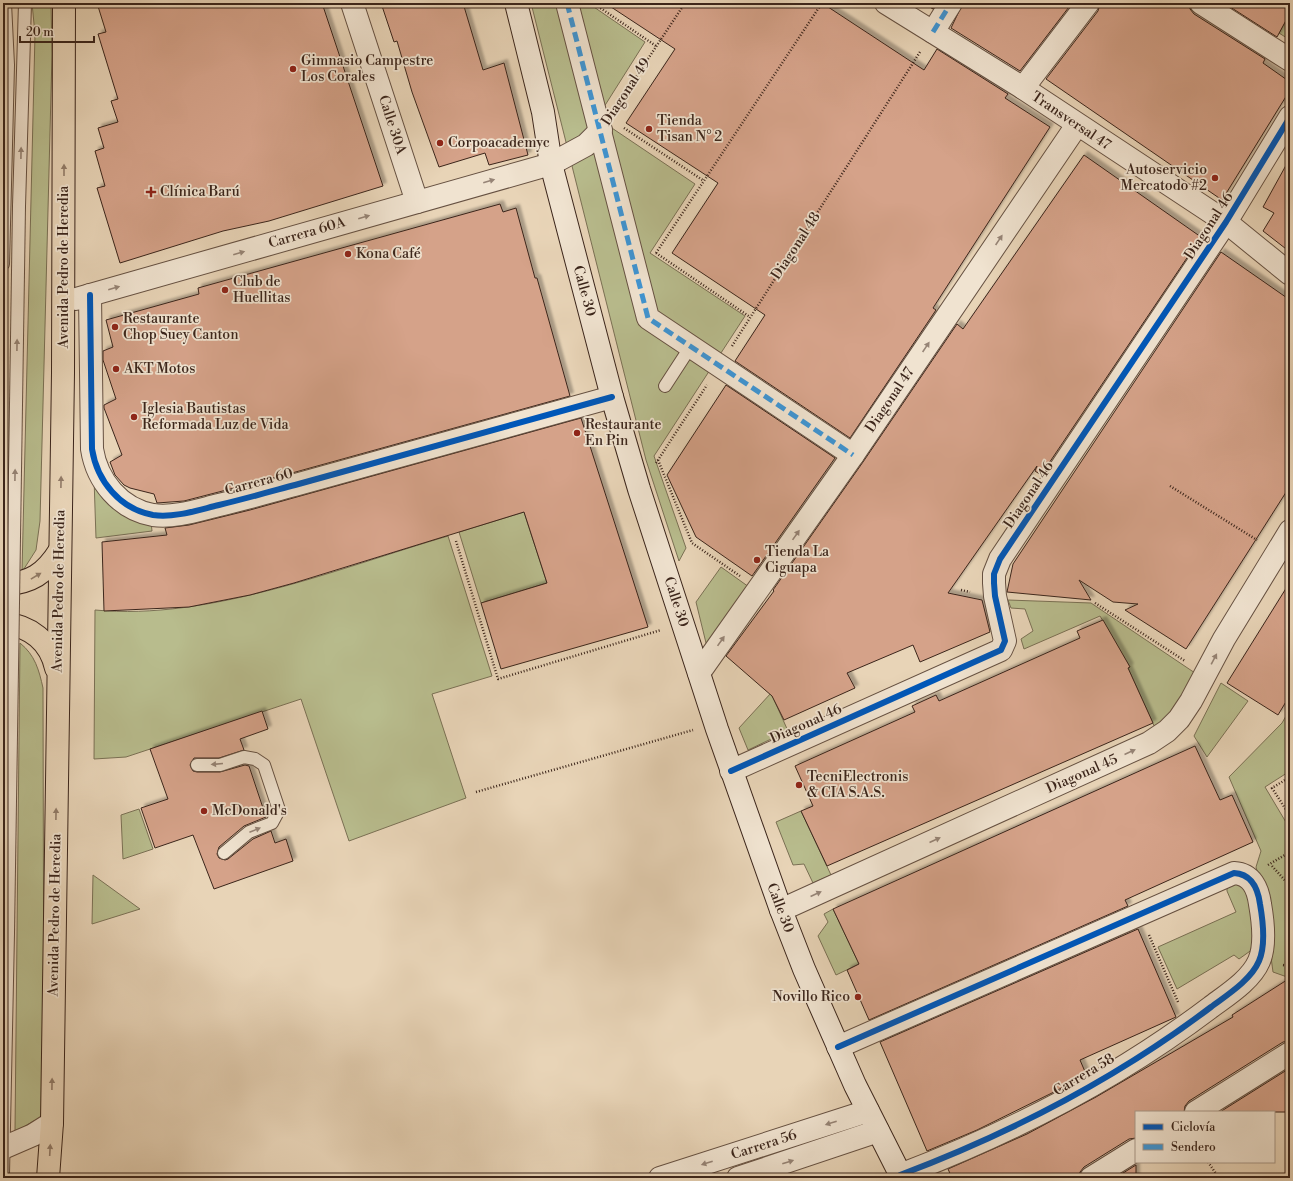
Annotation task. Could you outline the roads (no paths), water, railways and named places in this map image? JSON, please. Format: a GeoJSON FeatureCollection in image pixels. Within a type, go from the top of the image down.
{"type":"FeatureCollection","features":[{"type":"Feature","properties":{"kind":"highway","name":"Avenida Pedro de Heredia"},"geometry":{"type":"LineString","coordinates":[[48,1178],[52,1123],[60,550],[64,3]]}},
{"type":"Feature","properties":{"kind":"highway"},"geometry":{"type":"LineString","coordinates":[[3,585],[21,583],[37,576],[50,565],[60,550]]}},
{"type":"Feature","properties":{"kind":"highway"},"geometry":{"type":"LineString","coordinates":[[3,623],[16,625],[32,631],[45,643],[54,658],[58,675]]}},
{"type":"Feature","properties":{"kind":"street","name":"Calle 30A"},"geometry":{"type":"LineString","coordinates":[[352,3],[417,202]]}},
{"type":"Feature","properties":{"kind":"street","name":"Calle 30"},"geometry":{"type":"LineString","coordinates":[[516,3],[543,112],[551,164],[612,397],[639,489],[715,724],[781,910],[838,1047],[901,1176]]}},
{"type":"Feature","properties":{"kind":"street"},"geometry":{"type":"LineString","coordinates":[[567,3],[605,124],[648,318],[853,455]]}},
{"type":"Feature","properties":{"kind":"street","name":"Transversal 47"},"geometry":{"type":"LineString","coordinates":[[886,3],[1023,88],[1226,222],[1290,274]]}},
{"type":"Feature","properties":{"kind":"street"},"geometry":{"type":"LineString","coordinates":[[932,32],[952,3]]}},
{"type":"Feature","properties":{"kind":"street"},"geometry":{"type":"LineString","coordinates":[[1023,88],[1088,3]]}},
{"type":"Feature","properties":{"kind":"street"},"geometry":{"type":"LineString","coordinates":[[1201,3],[1290,60]]}},
{"type":"Feature","properties":{"kind":"street","name":"Diagonal 46"},"geometry":{"type":"LineString","coordinates":[[731,771],[1001,650],[1005,641],[995,596],[994,583],[994,574],[1000,559],[1226,222],[1290,117]]}},
{"type":"Feature","properties":{"kind":"street","name":"Diagonal 49"},"geometry":{"type":"LineString","coordinates":[[551,164],[586,145],[605,124]]}},
{"type":"Feature","properties":{"kind":"street","name":"Diagonal 47"},"geometry":{"type":"LineString","coordinates":[[699,673],[853,455],[1077,125]]}},
{"type":"Feature","properties":{"kind":"street","name":"Carrera 60A"},"geometry":{"type":"LineString","coordinates":[[63,303],[551,164]]}},
{"type":"Feature","properties":{"kind":"street","name":"Carrera 60"},"geometry":{"type":"LineString","coordinates":[[90,295],[92,449],[94,463],[101,478],[111,491],[135,508],[154,515],[189,513],[612,397]]}},
{"type":"Feature","properties":{"kind":"street","name":"Diagonal 45"},"geometry":{"type":"LineString","coordinates":[[781,910],[1149,743],[1167,731],[1179,719],[1276,552],[1290,531]]}},
{"type":"Feature","properties":{"kind":"street","name":"Carrera 58"},"geometry":{"type":"LineString","coordinates":[[838,1047],[1234,872],[1241,873],[1252,882],[1257,890],[1260,902],[1263,932],[1259,961],[1247,977],[1188,1024],[1101,1079],[1039,1115],[901,1176]]}},
{"type":"Feature","properties":{"kind":"street"},"geometry":{"type":"LineString","coordinates":[[1198,1111],[1290,1053]]}},
{"type":"Feature","properties":{"kind":"street","name":"Carrera 56"},"geometry":{"type":"LineString","coordinates":[[660,1178],[868,1111]]}},
{"type":"Feature","properties":{"kind":"street"},"geometry":{"type":"LineString","coordinates":[[3,1148],[33,1135],[52,1123]]}},
{"type":"Feature","properties":{"kind":"street","name":"Carrera 56"},"geometry":{"type":"LineString","coordinates":[[738,1178],[878,1131]]}},
{"type":"Feature","properties":{"kind":"street"},"geometry":{"type":"LineString","coordinates":[[1091,1178],[1135,1151]]}},
{"type":"Feature","properties":{"kind":"lane"},"geometry":{"type":"LineString","coordinates":[[3,264],[8,65],[5,3]]}},
{"type":"Feature","properties":{"kind":"lane"},"geometry":{"type":"LineString","coordinates":[[3,1174],[19,206],[25,3]]}},
{"type":"Feature","properties":{"kind":"lane"},"geometry":{"type":"LineString","coordinates":[[665,386],[691,346]]}},
{"type":"Feature","properties":{"kind":"lane"},"geometry":{"type":"LineString","coordinates":[[197,765],[220,765],[244,757],[255,759],[264,765],[279,810],[272,823],[249,832],[224,853]]}},
{"type":"Feature","properties":{"kind":"place","name":"Gimnasio Campestre Los Corales"},"geometry":{"type":"Point","coordinates":[293,69]}},
{"type":"Feature","properties":{"kind":"place","name":"Tienda Tisan N° 2"},"geometry":{"type":"Point","coordinates":[649,129]}},
{"type":"Feature","properties":{"kind":"place","name":"Corpoacademyc"},"geometry":{"type":"Point","coordinates":[440,143]}},
{"type":"Feature","properties":{"kind":"place","name":"Autoservicio Mercatodo #2"},"geometry":{"type":"Point","coordinates":[1215,178]}},
{"type":"Feature","properties":{"kind":"place","name":"Clínica Barú"},"geometry":{"type":"Point","coordinates":[151,192]}},
{"type":"Feature","properties":{"kind":"place","name":"Kona Café"},"geometry":{"type":"Point","coordinates":[348,254]}},
{"type":"Feature","properties":{"kind":"place","name":"Club de Huellitas"},"geometry":{"type":"Point","coordinates":[225,290]}},
{"type":"Feature","properties":{"kind":"place","name":"Restaurante Chop Suey Canton"},"geometry":{"type":"Point","coordinates":[115,327]}},
{"type":"Feature","properties":{"kind":"place","name":"AKT Motos"},"geometry":{"type":"Point","coordinates":[116,369]}},
{"type":"Feature","properties":{"kind":"place","name":"Iglesia Bautistas Reformada Luz de Vida"},"geometry":{"type":"Point","coordinates":[134,417]}},
{"type":"Feature","properties":{"kind":"place","name":"Restaurante En Pin"},"geometry":{"type":"Point","coordinates":[577,433]}},
{"type":"Feature","properties":{"kind":"place","name":"Tienda La Ciguapa"},"geometry":{"type":"Point","coordinates":[757,560]}},
{"type":"Feature","properties":{"kind":"place","name":"TecniElectronis & CIA S.A.S."},"geometry":{"type":"Point","coordinates":[799,785]}},
{"type":"Feature","properties":{"kind":"place","name":"McDonald's"},"geometry":{"type":"Point","coordinates":[204,811]}},
{"type":"Feature","properties":{"kind":"place","name":"Novillo Rico"},"geometry":{"type":"Point","coordinates":[858,997]}}]}
